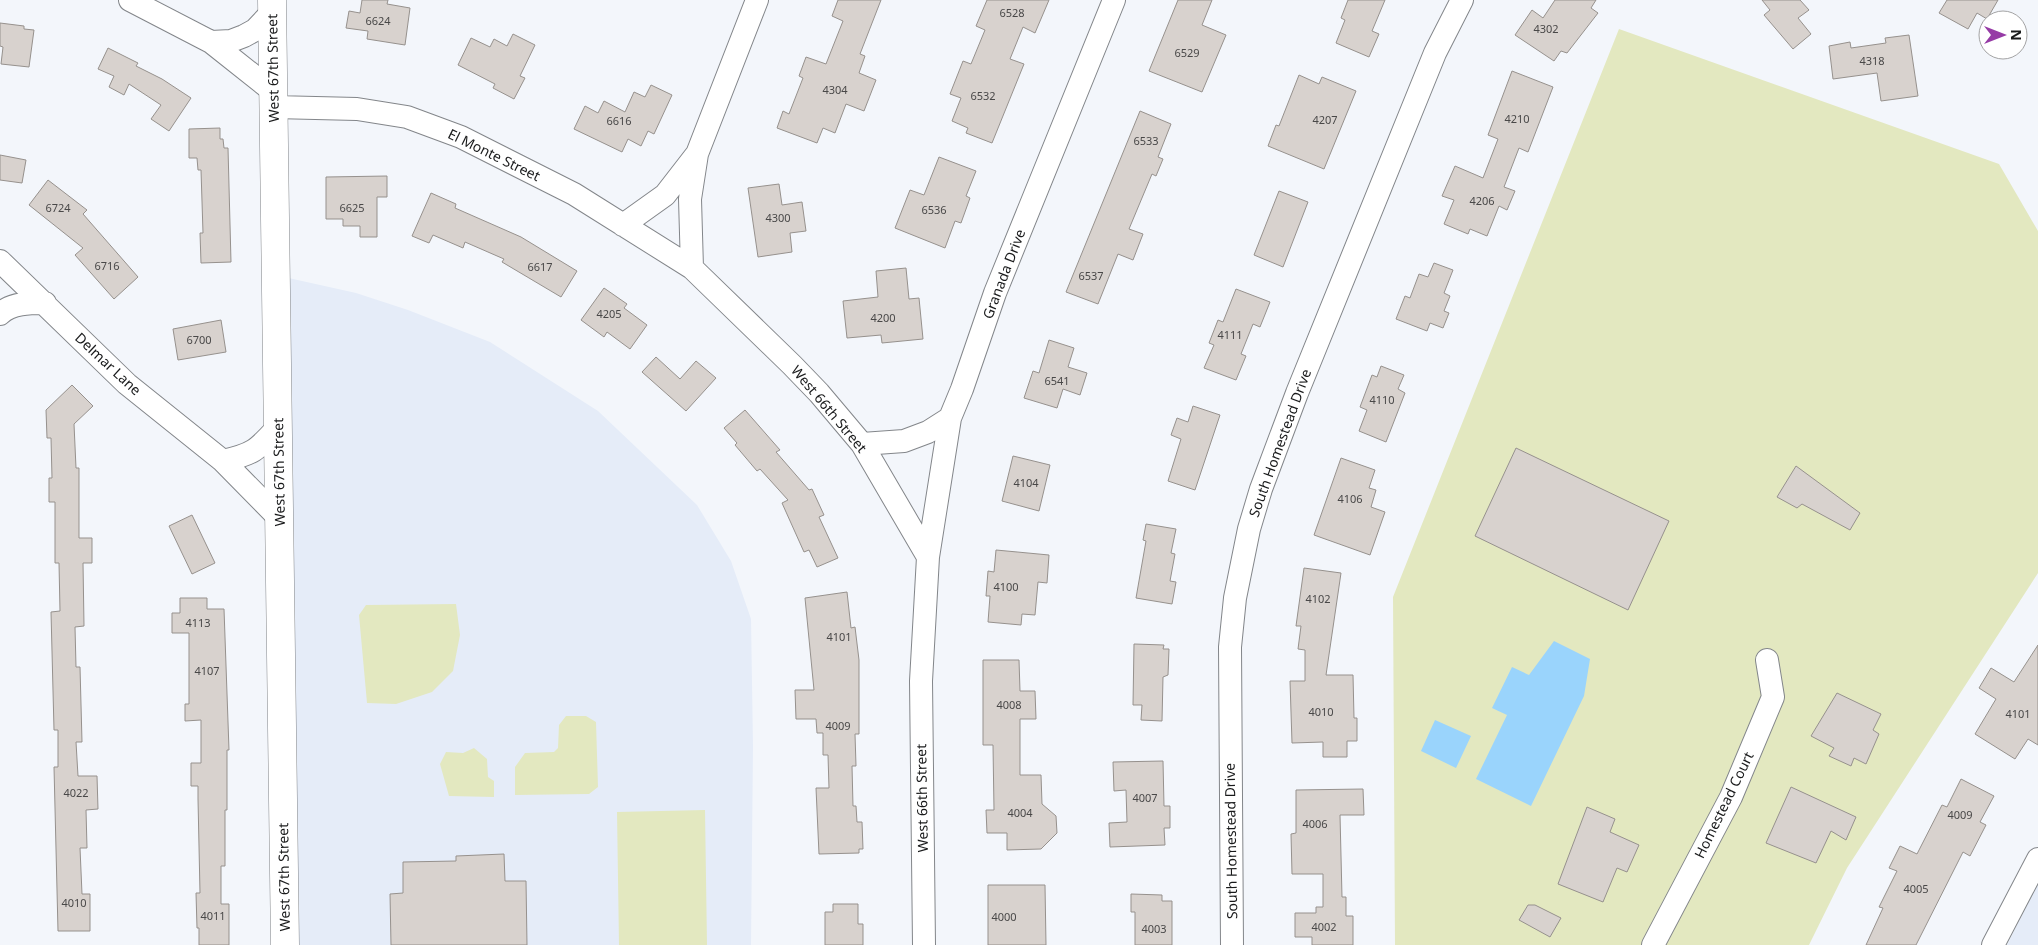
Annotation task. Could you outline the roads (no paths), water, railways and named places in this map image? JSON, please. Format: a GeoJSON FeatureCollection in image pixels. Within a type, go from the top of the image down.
{"type":"FeatureCollection","features":[{"type":"Feature","properties":{"kind":"street"},"geometry":{"type":"LineString","coordinates":[[130,0],[212,42],[274,100]]}},
{"type":"Feature","properties":{"kind":"street"},"geometry":{"type":"LineString","coordinates":[[692,268],[690,199],[697,154],[757,0]]}},
{"type":"Feature","properties":{"kind":"street","name":"Granada Drive"},"geometry":{"type":"LineString","coordinates":[[928,557],[950,418],[995,293],[1114,0]]}},
{"type":"Feature","properties":{"kind":"street","name":"South Homestead Drive"},"geometry":{"type":"LineString","coordinates":[[1232,945],[1230,648],[1235,598],[1249,529],[1261,489],[1297,393],[1435,53],[1462,0]]}},
{"type":"Feature","properties":{"kind":"street"},"geometry":{"type":"LineString","coordinates":[[212,42],[231,41],[255,30],[272,6]]}},
{"type":"Feature","properties":{"kind":"street","name":"West 67th Street"},"geometry":{"type":"LineString","coordinates":[[272,6],[285,945]]}},
{"type":"Feature","properties":{"kind":"street","name":"El Monte Street"},"geometry":{"type":"LineString","coordinates":[[274,100],[357,109],[407,117],[461,137],[574,194],[692,268]]}},
{"type":"Feature","properties":{"kind":"street"},"geometry":{"type":"LineString","coordinates":[[623,225],[665,195],[697,154]]}},
{"type":"Feature","properties":{"kind":"street","name":"Delmar Lane"},"geometry":{"type":"LineString","coordinates":[[0,261],[127,384],[223,462],[279,518]]}},
{"type":"Feature","properties":{"kind":"street","name":"West 66th Street"},"geometry":{"type":"LineString","coordinates":[[692,268],[799,372],[862,444],[928,557],[921,681],[924,945]]}},
{"type":"Feature","properties":{"kind":"street"},"geometry":{"type":"LineString","coordinates":[[0,314],[4,310],[27,303],[45,303]]}},
{"type":"Feature","properties":{"kind":"street"},"geometry":{"type":"LineString","coordinates":[[862,444],[904,441],[928,432],[950,418]]}},
{"type":"Feature","properties":{"kind":"street"},"geometry":{"type":"LineString","coordinates":[[223,462],[242,457],[258,449],[278,427]]}},
{"type":"Feature","properties":{"kind":"street","name":"Homestead Court"},"geometry":{"type":"LineString","coordinates":[[1653,945],[1731,797],[1774,697],[1767,660]]}},
{"type":"Feature","properties":{"kind":"street"},"geometry":{"type":"LineString","coordinates":[[1993,945],[2038,859]]}},
{"type":"Feature","properties":{"kind":"water"},"geometry":{"type":"Polygon","coordinates":[[[1554,641],[1590,659],[1584,696],[1531,806],[1476,779],[1507,715],[1492,708],[1512,667],[1529,675],[1554,641]]]}},
{"type":"Feature","properties":{"kind":"water"},"geometry":{"type":"Polygon","coordinates":[[[1435,720],[1471,736],[1456,768],[1421,751],[1435,720]]]}}]}
